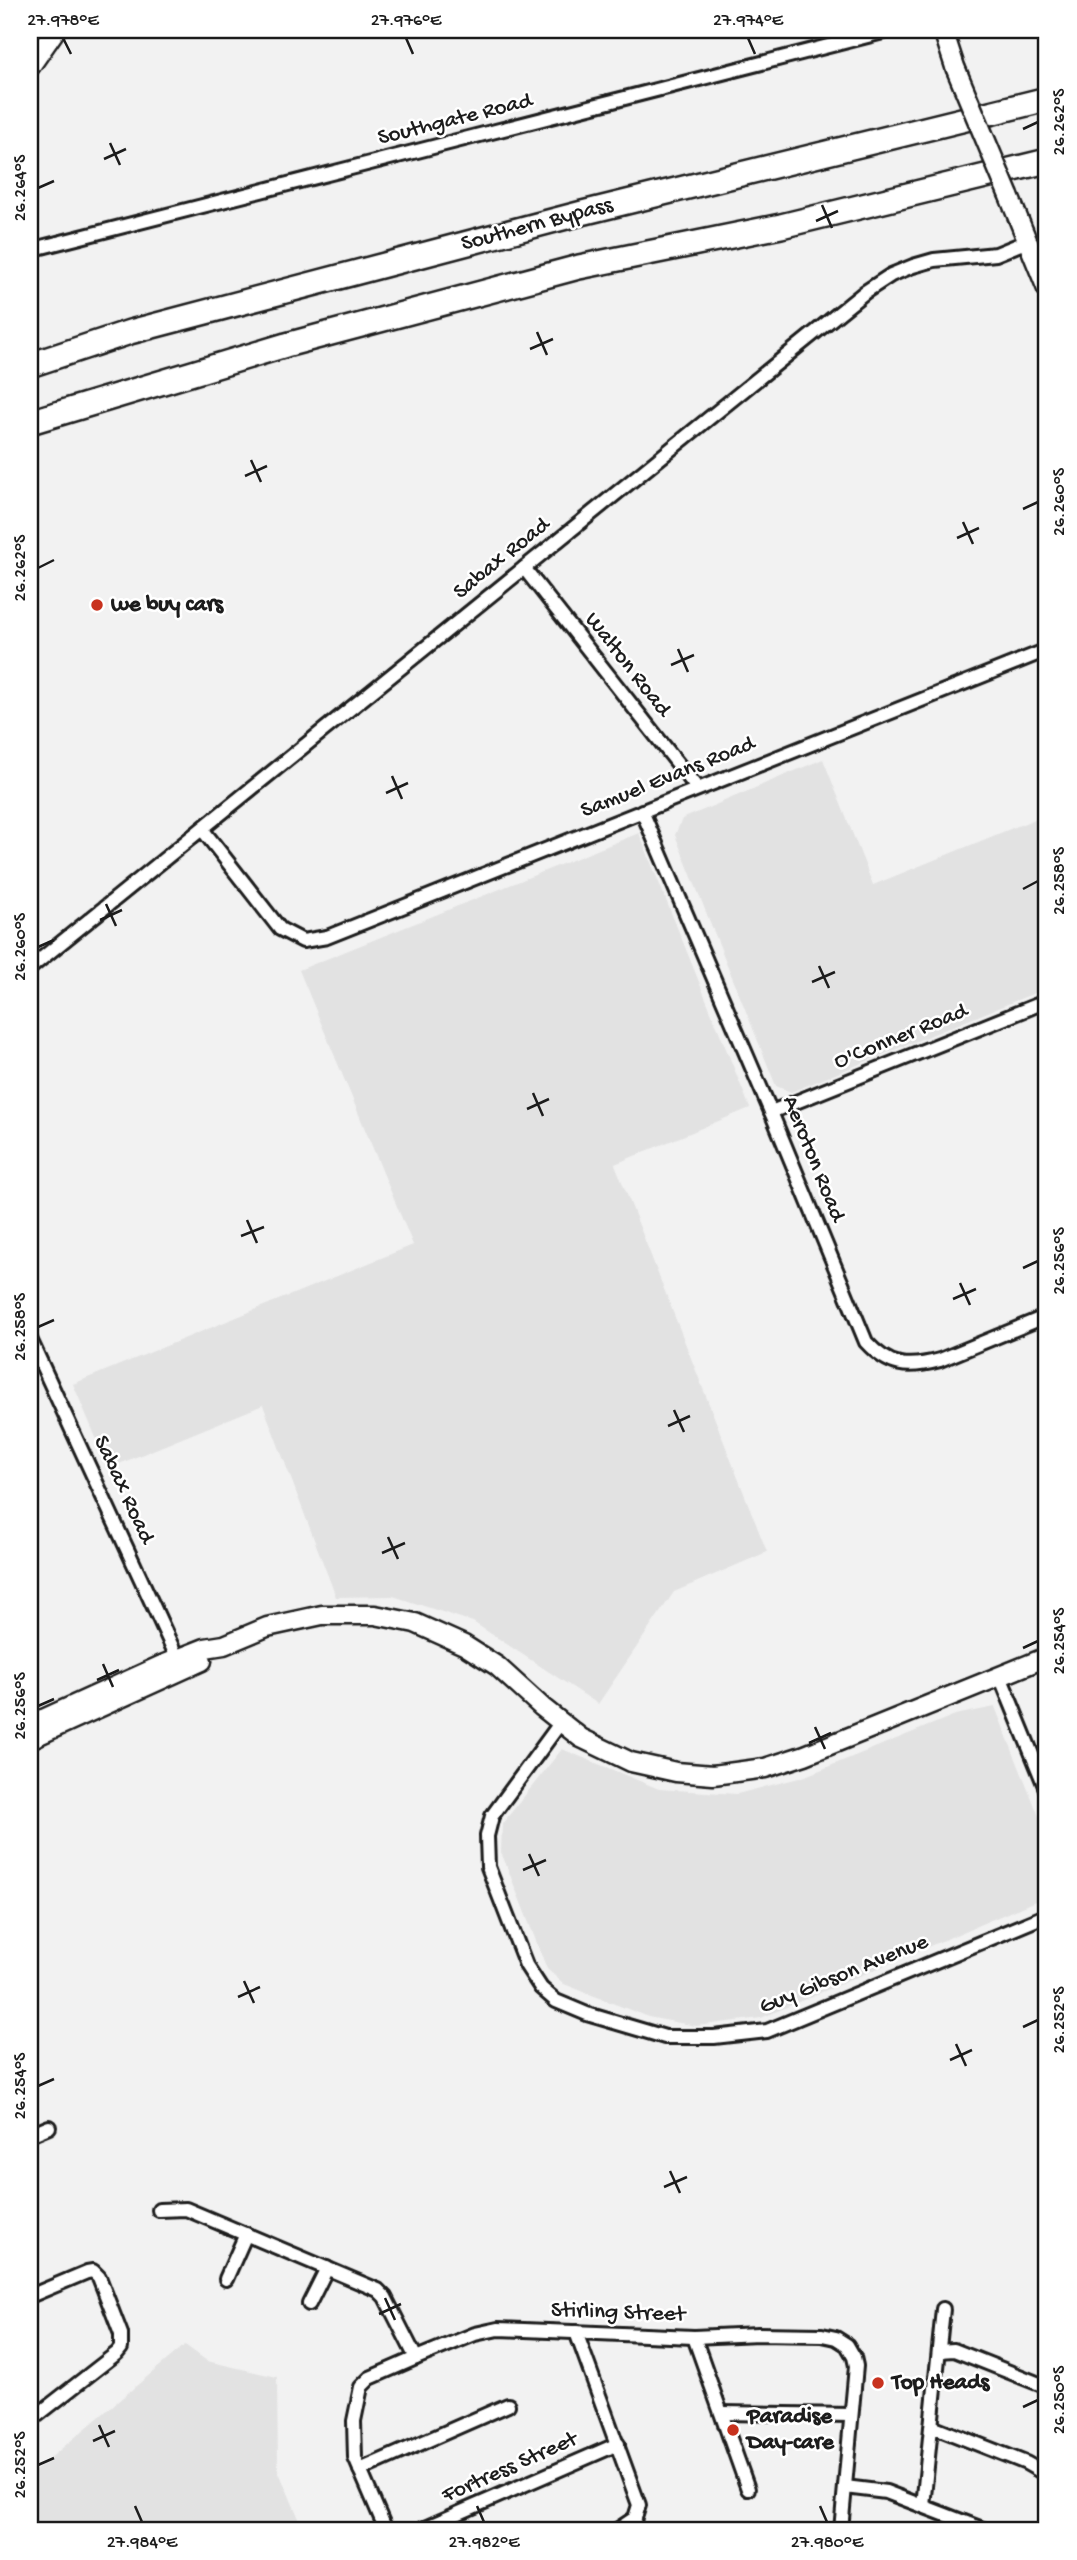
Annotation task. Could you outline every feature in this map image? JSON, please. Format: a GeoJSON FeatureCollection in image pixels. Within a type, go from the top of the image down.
{"type":"FeatureCollection","features":[{"type":"Feature","properties":{"kind":"highway","name":"Southern Bypass"},"geometry":{"type":"LineString","coordinates":[[30,365],[130,332],[582,213],[1047,99]]}},
{"type":"Feature","properties":{"kind":"highway"},"geometry":{"type":"LineString","coordinates":[[30,422],[286,345],[579,267],[781,226],[1047,161]]}},
{"type":"Feature","properties":{"kind":"highway"},"geometry":{"type":"LineString","coordinates":[[30,352],[130,332]]}},
{"type":"Feature","properties":{"kind":"main road"},"geometry":{"type":"LineString","coordinates":[[30,65],[55,30]]}},
{"type":"Feature","properties":{"kind":"street","name":"Southgate Road"},"geometry":{"type":"LineString","coordinates":[[30,250],[891,30]]}},
{"type":"Feature","properties":{"kind":"street"},"geometry":{"type":"LineString","coordinates":[[943,30],[955,67],[1047,289]]}},
{"type":"Feature","properties":{"kind":"street","name":"Sabax Road"},"geometry":{"type":"LineString","coordinates":[[30,968],[864,292],[891,275],[913,266],[934,260],[996,254],[1028,241]]}},
{"type":"Feature","properties":{"kind":"street","name":"Walton Road"},"geometry":{"type":"LineString","coordinates":[[524,568],[697,788]]}},
{"type":"Feature","properties":{"kind":"street","name":"Samuel Evans Road"},"geometry":{"type":"LineString","coordinates":[[202,829],[280,929],[303,941],[327,937],[1047,650]]}},
{"type":"Feature","properties":{"kind":"street","name":"Aeroton Road"},"geometry":{"type":"LineString","coordinates":[[642,811],[866,1342],[880,1357],[907,1366],[924,1364],[1047,1316]]}},
{"type":"Feature","properties":{"kind":"street","name":"O'Conner Road"},"geometry":{"type":"LineString","coordinates":[[771,1112],[1047,1001]]}},
{"type":"Feature","properties":{"kind":"street","name":"Sabax Road"},"geometry":{"type":"LineString","coordinates":[[30,1339],[180,1664]]}},
{"type":"Feature","properties":{"kind":"street"},"geometry":{"type":"LineString","coordinates":[[34,1722],[180,1664],[209,1658],[224,1645],[267,1627],[323,1615],[395,1617],[444,1635],[481,1655],[581,1738],[601,1749],[644,1766],[692,1774],[733,1774],[784,1763],[1047,1657]]}},
{"type":"Feature","properties":{"kind":"street"},"geometry":{"type":"LineString","coordinates":[[30,1739],[180,1664]]}},
{"type":"Feature","properties":{"kind":"street"},"geometry":{"type":"LineString","coordinates":[[1000,1676],[1047,1791]]}},
{"type":"Feature","properties":{"kind":"street","name":"Guy Gibson Avenue"},"geometry":{"type":"LineString","coordinates":[[561,1722],[492,1816],[486,1853],[494,1883],[526,1965],[541,1988],[556,2001],[580,2011],[665,2037],[714,2038],[767,2031],[1047,1915]]}},
{"type":"Feature","properties":{"kind":"street"},"geometry":{"type":"LineString","coordinates":[[30,2135],[50,2127]]}},
{"type":"Feature","properties":{"kind":"street"},"geometry":{"type":"LineString","coordinates":[[159,2210],[186,2208],[382,2293],[416,2358]]}},
{"type":"Feature","properties":{"kind":"street"},"geometry":{"type":"LineString","coordinates":[[226,2279],[246,2234]]}},
{"type":"Feature","properties":{"kind":"street"},"geometry":{"type":"LineString","coordinates":[[309,2304],[327,2268]]}},
{"type":"Feature","properties":{"kind":"street"},"geometry":{"type":"LineString","coordinates":[[30,2296],[93,2271],[99,2277],[122,2341],[117,2353],[30,2421]]}},
{"type":"Feature","properties":{"kind":"street"},"geometry":{"type":"LineString","coordinates":[[923,2506],[943,2309]]}},
{"type":"Feature","properties":{"kind":"street","name":"Stirling Street"},"geometry":{"type":"LineString","coordinates":[[386,2530],[360,2470],[353,2445],[354,2421],[361,2387],[370,2378],[416,2358],[482,2332],[498,2329],[694,2337],[822,2334],[836,2338],[847,2345],[856,2366],[841,2530]]}},
{"type":"Feature","properties":{"kind":"street"},"geometry":{"type":"LineString","coordinates":[[576,2332],[639,2505],[635,2518],[617,2530]]}},
{"type":"Feature","properties":{"kind":"street"},"geometry":{"type":"LineString","coordinates":[[694,2337],[748,2489]]}},
{"type":"Feature","properties":{"kind":"street"},"geometry":{"type":"LineString","coordinates":[[939,2351],[954,2350],[1047,2387]]}},
{"type":"Feature","properties":{"kind":"street"},"geometry":{"type":"LineString","coordinates":[[360,2470],[508,2405]]}},
{"type":"Feature","properties":{"kind":"street"},"geometry":{"type":"LineString","coordinates":[[722,2413],[851,2414]]}},
{"type":"Feature","properties":{"kind":"street"},"geometry":{"type":"LineString","coordinates":[[932,2426],[1026,2463],[1047,2475]]}},
{"type":"Feature","properties":{"kind":"street","name":"Fortress Street"},"geometry":{"type":"LineString","coordinates":[[420,2530],[618,2444]]}},
{"type":"Feature","properties":{"kind":"street"},"geometry":{"type":"LineString","coordinates":[[845,2487],[886,2492],[985,2530]]}},
{"type":"Feature","properties":{"kind":"shaded area"},"geometry":{"type":"Polygon","coordinates":[[[823,759],[873,885],[1047,814],[1047,988],[791,1092],[776,1086],[675,835],[682,819],[823,759]]]}},
{"type":"Feature","properties":{"kind":"shaded area"},"geometry":{"type":"Polygon","coordinates":[[[639,833],[750,1108],[615,1164],[767,1552],[674,1592],[598,1704],[473,1622],[393,1596],[336,1597],[263,1405],[109,1468],[73,1384],[413,1245],[299,970],[639,833]]]}},
{"type":"Feature","properties":{"kind":"shaded area"},"geometry":{"type":"Polygon","coordinates":[[[995,1707],[1047,1836],[1047,1896],[761,2018],[696,2026],[648,2017],[564,1984],[547,1969],[501,1852],[502,1824],[562,1749],[659,1789],[737,1794],[803,1777],[955,1715],[995,1707]]]}},
{"type":"Feature","properties":{"kind":"shaded area"},"geometry":{"type":"Polygon","coordinates":[[[185,2345],[207,2361],[277,2377],[278,2470],[304,2530],[30,2530],[30,2475],[185,2345]]]}},
{"type":"Feature","properties":{"kind":"place","name":"we buy cars"},"geometry":{"type":"Point","coordinates":[97,605]}},
{"type":"Feature","properties":{"kind":"place","name":"Top Heads"},"geometry":{"type":"Point","coordinates":[878,2383]}},
{"type":"Feature","properties":{"kind":"place","name":"Paradise Day-care"},"geometry":{"type":"Point","coordinates":[733,2430]}}]}
